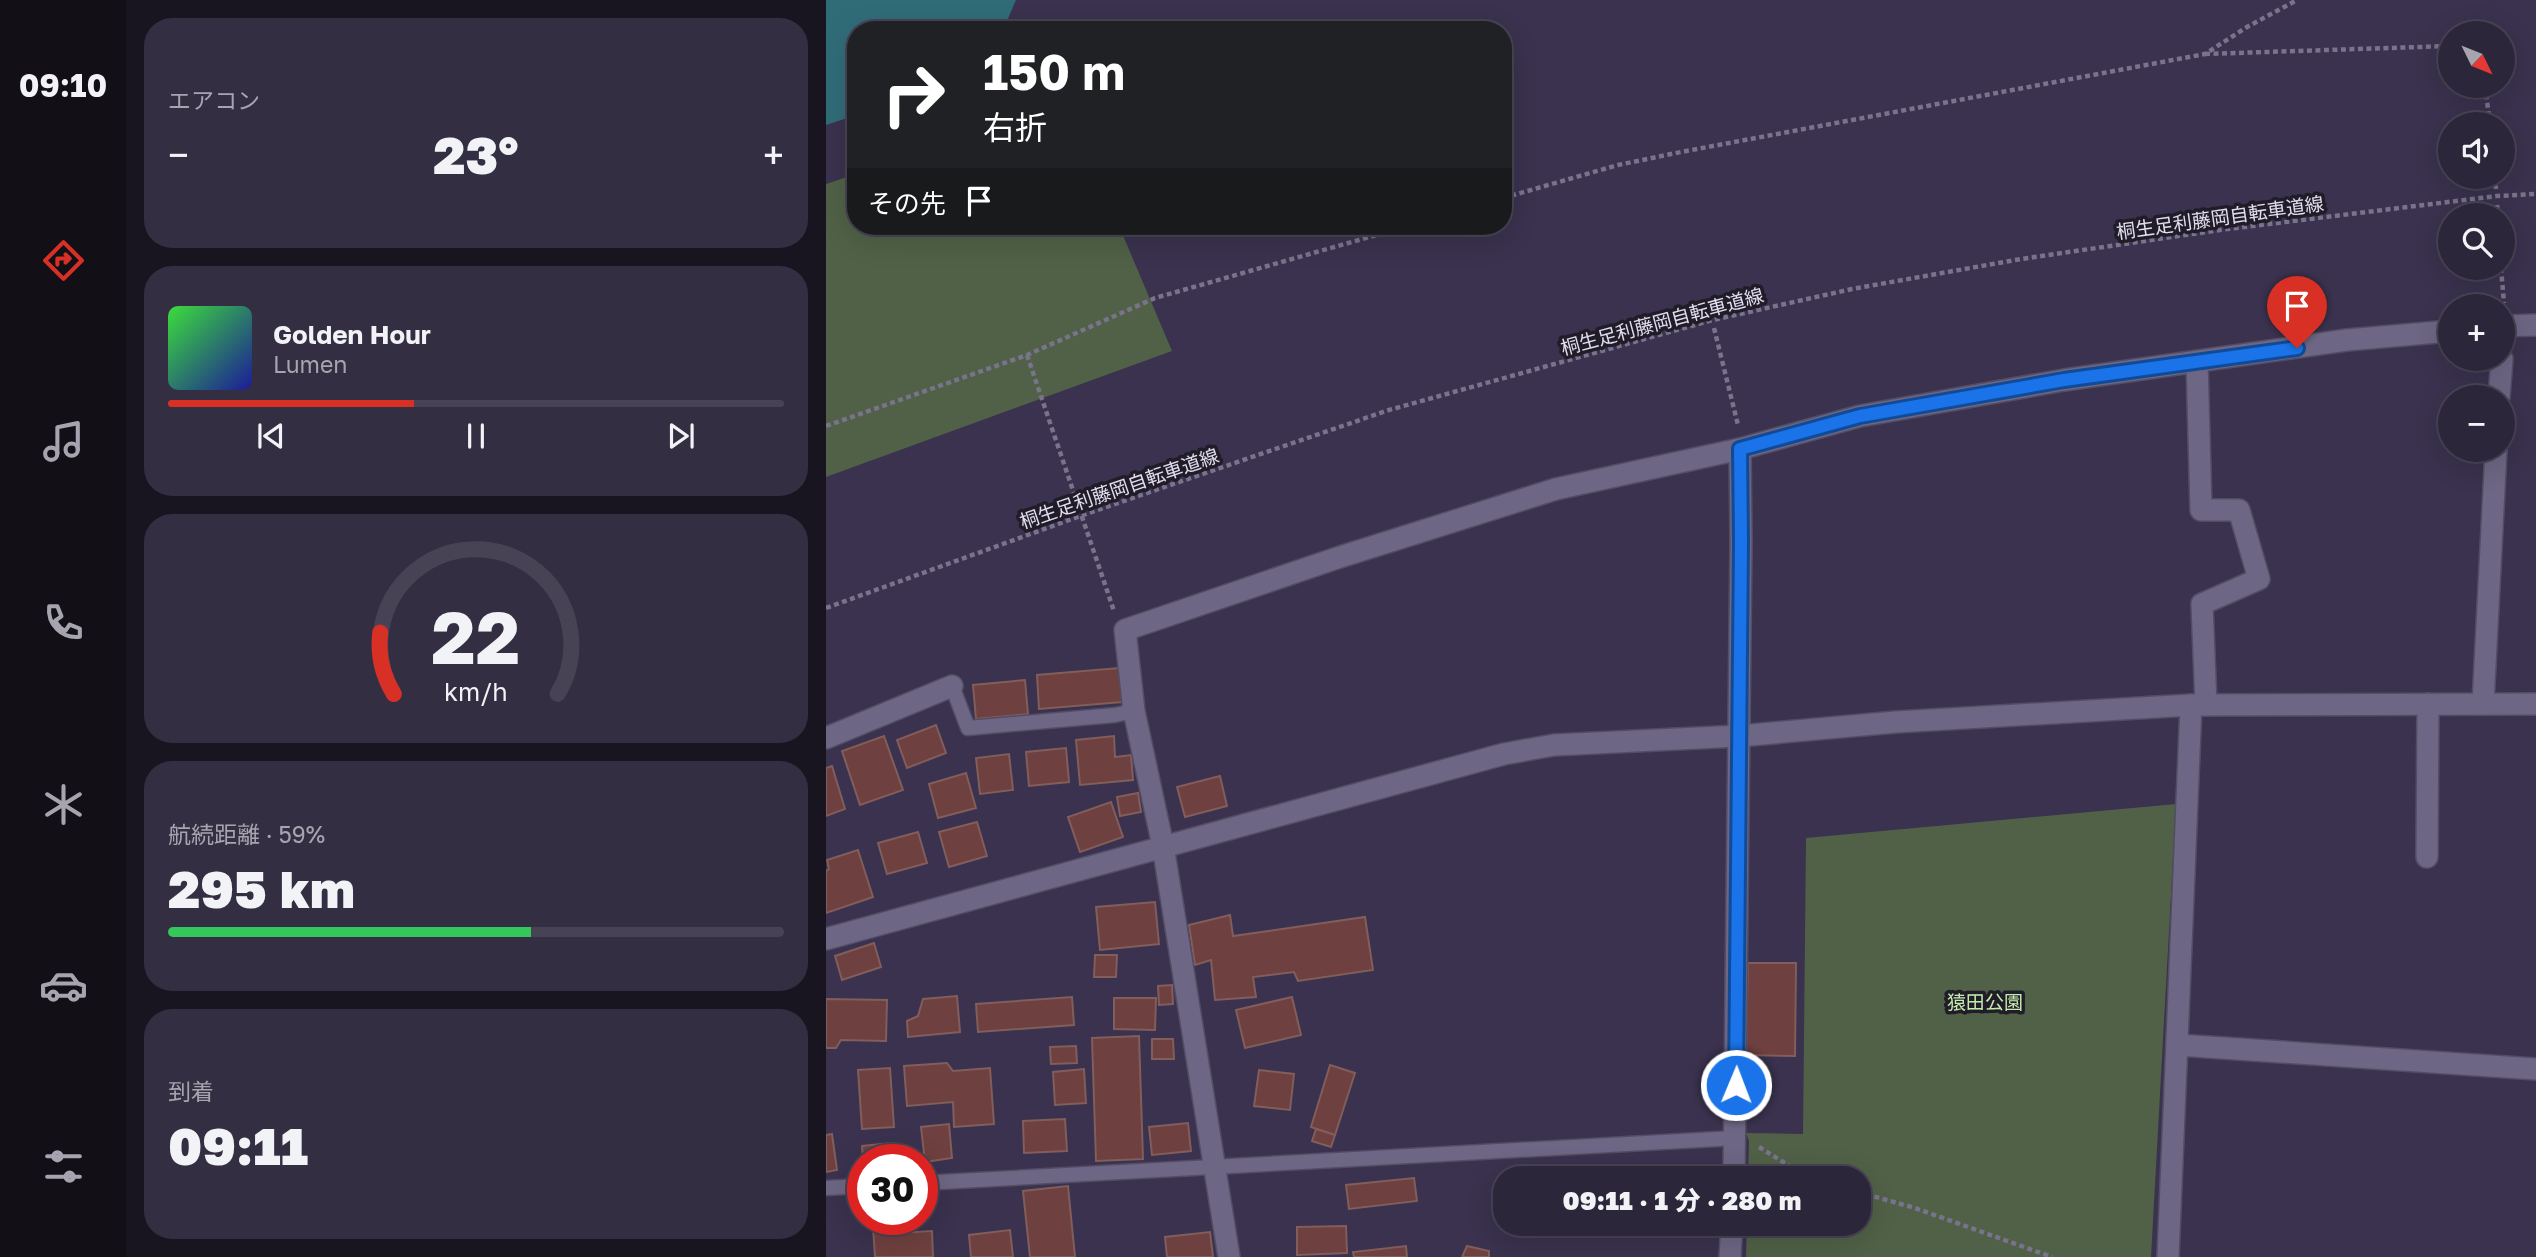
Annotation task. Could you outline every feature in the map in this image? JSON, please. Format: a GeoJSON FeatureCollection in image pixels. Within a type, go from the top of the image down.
{"type":"FeatureCollection","features":[{"type":"Feature","properties":{"kind":"street"},"geometry":{"type":"LineString","coordinates":[[2515,326],[2536,325]]}},
{"type":"Feature","properties":{"kind":"street"},"geometry":{"type":"LineString","coordinates":[[1228,1257],[1163,846],[1134,711],[1125,631],[1340,557],[1556,489],[1740,449],[1860,416],[2064,380],[2347,340],[2438,332]]}},
{"type":"Feature","properties":{"kind":"street"},"geometry":{"type":"LineString","coordinates":[[2168,1257],[2202,604],[2259,579],[2239,510],[2201,510],[2197,362]]}},
{"type":"Feature","properties":{"kind":"street"},"geometry":{"type":"LineString","coordinates":[[1735,1166],[1740,449]]}},
{"type":"Feature","properties":{"kind":"street"},"geometry":{"type":"LineString","coordinates":[[2483,704],[2495,462]]}},
{"type":"Feature","properties":{"kind":"street"},"geometry":{"type":"LineString","coordinates":[[826,738],[951,686]]}},
{"type":"Feature","properties":{"kind":"street"},"geometry":{"type":"LineString","coordinates":[[2427,857],[2428,704]]}},
{"type":"Feature","properties":{"kind":"street"},"geometry":{"type":"LineString","coordinates":[[826,939],[1504,754],[1554,745],[1739,736],[1896,722],[2198,705],[2536,704]]}},
{"type":"Feature","properties":{"kind":"street"},"geometry":{"type":"LineString","coordinates":[[2178,1045],[2536,1069]]}},
{"type":"Feature","properties":{"kind":"street"},"geometry":{"type":"LineString","coordinates":[[1730,1257],[1731,1236]]}},
{"type":"Feature","properties":{"kind":"lane"},"geometry":{"type":"LineString","coordinates":[[951,686],[968,728],[1101,717],[1134,711]]}},
{"type":"Feature","properties":{"kind":"lane"},"geometry":{"type":"LineString","coordinates":[[938,1182],[1736,1138]]}},
{"type":"Feature","properties":{"kind":"lane"},"geometry":{"type":"LineString","coordinates":[[826,1188],[847,1187]]}},
{"type":"Feature","properties":{"kind":"path"},"geometry":{"type":"LineString","coordinates":[[2204,54],[2297,0]]}},
{"type":"Feature","properties":{"kind":"path"},"geometry":{"type":"LineString","coordinates":[[1512,196],[1643,160],[2204,54],[2438,46]]}},
{"type":"Feature","properties":{"kind":"path","name":"桐生足利藤岡自転車道線"},"geometry":{"type":"LineString","coordinates":[[826,608],[1083,515],[1389,410],[1713,320],[1852,289],[2021,258],[2220,230],[2497,196],[2536,194]]}},
{"type":"Feature","properties":{"kind":"path"},"geometry":{"type":"LineString","coordinates":[[826,426],[1027,355],[1155,298],[1376,235]]}},
{"type":"Feature","properties":{"kind":"path"},"geometry":{"type":"LineString","coordinates":[[2502,280],[2503,293]]}},
{"type":"Feature","properties":{"kind":"path"},"geometry":{"type":"LineString","coordinates":[[1714,328],[1736,415]]}},
{"type":"Feature","properties":{"kind":"path"},"geometry":{"type":"LineString","coordinates":[[1027,355],[1111,602]]}},
{"type":"Feature","properties":{"kind":"path"},"geometry":{"type":"LineString","coordinates":[[1736,1138],[1749,1140],[1790,1166]]}},
{"type":"Feature","properties":{"kind":"path"},"geometry":{"type":"LineString","coordinates":[[1871,1196],[1915,1208],[2052,1257]]}},
{"type":"Feature","properties":{"kind":"green space"},"geometry":{"type":"Polygon","coordinates":[[[847,177],[847,235],[1123,235],[1172,351],[826,477],[826,184],[847,177]]]}},
{"type":"Feature","properties":{"kind":"green space","name":"猿田公園"},"geometry":{"type":"Polygon","coordinates":[[[2176,804],[2151,1257],[1746,1257],[1747,1236],[1871,1236],[1871,1166],[1748,1166],[1749,1141],[1746,1133],[1803,1134],[1806,838],[2176,804]]]}},
{"type":"Feature","properties":{"kind":"shaded area"},"geometry":{"type":"Polygon","coordinates":[[[826,0],[1016,0],[1007,21],[847,21],[847,118],[826,125],[826,0]]]}},
{"type":"Feature","properties":{"kind":"building"},"geometry":{"type":"Polygon","coordinates":[[[1119,668],[1122,702],[1039,709],[1037,675],[1119,668]]]}},
{"type":"Feature","properties":{"kind":"building"},"geometry":{"type":"Polygon","coordinates":[[[1025,680],[1028,714],[976,719],[973,685],[1025,680]]]}},
{"type":"Feature","properties":{"kind":"building"},"geometry":{"type":"Polygon","coordinates":[[[936,725],[946,753],[907,768],[897,740],[936,725]]]}},
{"type":"Feature","properties":{"kind":"building"},"geometry":{"type":"Polygon","coordinates":[[[884,736],[903,790],[860,805],[842,751],[884,736]]]}},
{"type":"Feature","properties":{"kind":"building"},"geometry":{"type":"Polygon","coordinates":[[[1114,736],[1115,757],[1131,755],[1133,780],[1080,785],[1076,740],[1114,736]]]}},
{"type":"Feature","properties":{"kind":"building"},"geometry":{"type":"Polygon","coordinates":[[[1066,748],[1069,782],[1029,786],[1026,752],[1066,748]]]}},
{"type":"Feature","properties":{"kind":"building"},"geometry":{"type":"Polygon","coordinates":[[[1009,754],[1013,790],[980,794],[976,758],[1009,754]]]}},
{"type":"Feature","properties":{"kind":"building"},"geometry":{"type":"Polygon","coordinates":[[[832,766],[845,809],[826,816],[826,768],[832,766]]]}},
{"type":"Feature","properties":{"kind":"building"},"geometry":{"type":"Polygon","coordinates":[[[966,773],[976,808],[938,818],[929,784],[966,773]]]}},
{"type":"Feature","properties":{"kind":"building"},"geometry":{"type":"Polygon","coordinates":[[[1220,776],[1227,806],[1185,817],[1177,787],[1220,776]]]}},
{"type":"Feature","properties":{"kind":"building"},"geometry":{"type":"Polygon","coordinates":[[[1138,793],[1141,812],[1120,816],[1117,797],[1138,793]]]}},
{"type":"Feature","properties":{"kind":"building"},"geometry":{"type":"Polygon","coordinates":[[[1111,802],[1123,837],[1080,852],[1068,817],[1111,802]]]}},
{"type":"Feature","properties":{"kind":"building"},"geometry":{"type":"Polygon","coordinates":[[[977,822],[987,856],[949,867],[939,832],[977,822]]]}},
{"type":"Feature","properties":{"kind":"building"},"geometry":{"type":"Polygon","coordinates":[[[918,832],[927,863],[887,874],[878,843],[918,832]]]}},
{"type":"Feature","properties":{"kind":"building"},"geometry":{"type":"Polygon","coordinates":[[[858,850],[873,897],[826,913],[826,871],[829,869],[827,860],[858,850]]]}},
{"type":"Feature","properties":{"kind":"building"},"geometry":{"type":"Polygon","coordinates":[[[1155,902],[1159,944],[1100,950],[1096,907],[1155,902]]]}},
{"type":"Feature","properties":{"kind":"building"},"geometry":{"type":"Polygon","coordinates":[[[1230,915],[1233,936],[1365,917],[1373,970],[1298,981],[1294,972],[1253,977],[1256,997],[1215,1000],[1211,960],[1195,965],[1189,925],[1230,915]]]}},
{"type":"Feature","properties":{"kind":"building"},"geometry":{"type":"Polygon","coordinates":[[[874,943],[881,967],[842,980],[835,956],[874,943]]]}},
{"type":"Feature","properties":{"kind":"building"},"geometry":{"type":"Polygon","coordinates":[[[1095,955],[1117,955],[1116,977],[1094,977],[1095,955]]]}},
{"type":"Feature","properties":{"kind":"building"},"geometry":{"type":"Polygon","coordinates":[[[1748,963],[1796,963],[1795,1056],[1746,1055],[1748,963]]]}},
{"type":"Feature","properties":{"kind":"building"},"geometry":{"type":"Polygon","coordinates":[[[1172,985],[1173,1004],[1159,1005],[1158,986],[1172,985]]]}},
{"type":"Feature","properties":{"kind":"building"},"geometry":{"type":"Polygon","coordinates":[[[957,996],[960,1032],[908,1037],[907,1021],[918,1016],[923,999],[957,996]]]}},
{"type":"Feature","properties":{"kind":"building"},"geometry":{"type":"Polygon","coordinates":[[[1072,997],[1074,1025],[978,1032],[976,1004],[1072,997]]]}},
{"type":"Feature","properties":{"kind":"building"},"geometry":{"type":"Polygon","coordinates":[[[1292,997],[1301,1035],[1245,1048],[1236,1010],[1292,997]]]}},
{"type":"Feature","properties":{"kind":"building"},"geometry":{"type":"Polygon","coordinates":[[[1114,998],[1156,998],[1155,1030],[1114,1029],[1114,998]]]}},
{"type":"Feature","properties":{"kind":"building"},"geometry":{"type":"Polygon","coordinates":[[[826,999],[887,1000],[886,1041],[841,1040],[836,1048],[826,1048],[826,999]]]}},
{"type":"Feature","properties":{"kind":"building"},"geometry":{"type":"Polygon","coordinates":[[[1139,1036],[1143,1159],[1096,1161],[1092,1038],[1139,1036]]]}},
{"type":"Feature","properties":{"kind":"building"},"geometry":{"type":"Polygon","coordinates":[[[1152,1039],[1173,1039],[1174,1059],[1152,1059],[1152,1039]]]}},
{"type":"Feature","properties":{"kind":"building"},"geometry":{"type":"Polygon","coordinates":[[[1076,1046],[1077,1063],[1051,1064],[1050,1047],[1076,1046]]]}},
{"type":"Feature","properties":{"kind":"building"},"geometry":{"type":"Polygon","coordinates":[[[947,1063],[953,1071],[990,1068],[994,1124],[954,1127],[953,1102],[907,1106],[904,1066],[947,1063]]]}},
{"type":"Feature","properties":{"kind":"building"},"geometry":{"type":"Polygon","coordinates":[[[1330,1065],[1355,1073],[1335,1135],[1311,1127],[1330,1065]]]}},
{"type":"Feature","properties":{"kind":"building"},"geometry":{"type":"Polygon","coordinates":[[[890,1068],[894,1127],[862,1129],[858,1070],[890,1068]]]}},
{"type":"Feature","properties":{"kind":"building"},"geometry":{"type":"Polygon","coordinates":[[[1084,1069],[1086,1103],[1055,1105],[1053,1072],[1084,1069]]]}},
{"type":"Feature","properties":{"kind":"building"},"geometry":{"type":"Polygon","coordinates":[[[1259,1070],[1294,1074],[1290,1110],[1254,1106],[1259,1070]]]}},
{"type":"Feature","properties":{"kind":"building"},"geometry":{"type":"Polygon","coordinates":[[[1065,1119],[1067,1151],[1024,1153],[1023,1121],[1065,1119]]]}},
{"type":"Feature","properties":{"kind":"building"},"geometry":{"type":"Polygon","coordinates":[[[1188,1123],[1191,1151],[1152,1155],[1149,1127],[1188,1123]]]}},
{"type":"Feature","properties":{"kind":"building"},"geometry":{"type":"Polygon","coordinates":[[[949,1124],[952,1158],[938,1160],[938,1144],[923,1144],[921,1127],[949,1124]]]}},
{"type":"Feature","properties":{"kind":"building"},"geometry":{"type":"Polygon","coordinates":[[[1316,1129],[1335,1135],[1331,1147],[1312,1141],[1316,1129]]]}},
{"type":"Feature","properties":{"kind":"building"},"geometry":{"type":"Polygon","coordinates":[[[832,1134],[837,1170],[826,1172],[826,1135],[832,1134]]]}},
{"type":"Feature","properties":{"kind":"building"},"geometry":{"type":"Polygon","coordinates":[[[1414,1178],[1417,1201],[1349,1209],[1346,1185],[1414,1178]]]}},
{"type":"Feature","properties":{"kind":"building"},"geometry":{"type":"Polygon","coordinates":[[[1068,1186],[1075,1257],[1030,1257],[1023,1191],[1068,1186]]]}},
{"type":"Feature","properties":{"kind":"building"},"geometry":{"type":"Polygon","coordinates":[[[1346,1226],[1347,1253],[1297,1255],[1297,1227],[1346,1226]]]}},
{"type":"Feature","properties":{"kind":"building"},"geometry":{"type":"Polygon","coordinates":[[[1010,1230],[1013,1257],[971,1257],[969,1235],[1010,1230]]]}},
{"type":"Feature","properties":{"kind":"building"},"geometry":{"type":"Polygon","coordinates":[[[1210,1232],[1213,1257],[1167,1257],[1165,1237],[1210,1232]]]}},
{"type":"Feature","properties":{"kind":"building"},"geometry":{"type":"Polygon","coordinates":[[[874,1235],[932,1235],[933,1257],[875,1257],[874,1235]]]}},
{"type":"Feature","properties":{"kind":"building"},"geometry":{"type":"Polygon","coordinates":[[[1406,1246],[1407,1257],[1354,1257],[1353,1252],[1406,1246]]]}},
{"type":"Feature","properties":{"kind":"building"},"geometry":{"type":"Polygon","coordinates":[[[1467,1246],[1489,1251],[1489,1257],[1462,1257],[1467,1246]]]}},
{"type":"Feature","properties":{"kind":"route"},"geometry":{"type":"LineString","coordinates":[[1736,1085],[1740,449],[1860,416],[2064,380],[2297,348]]}}]}
